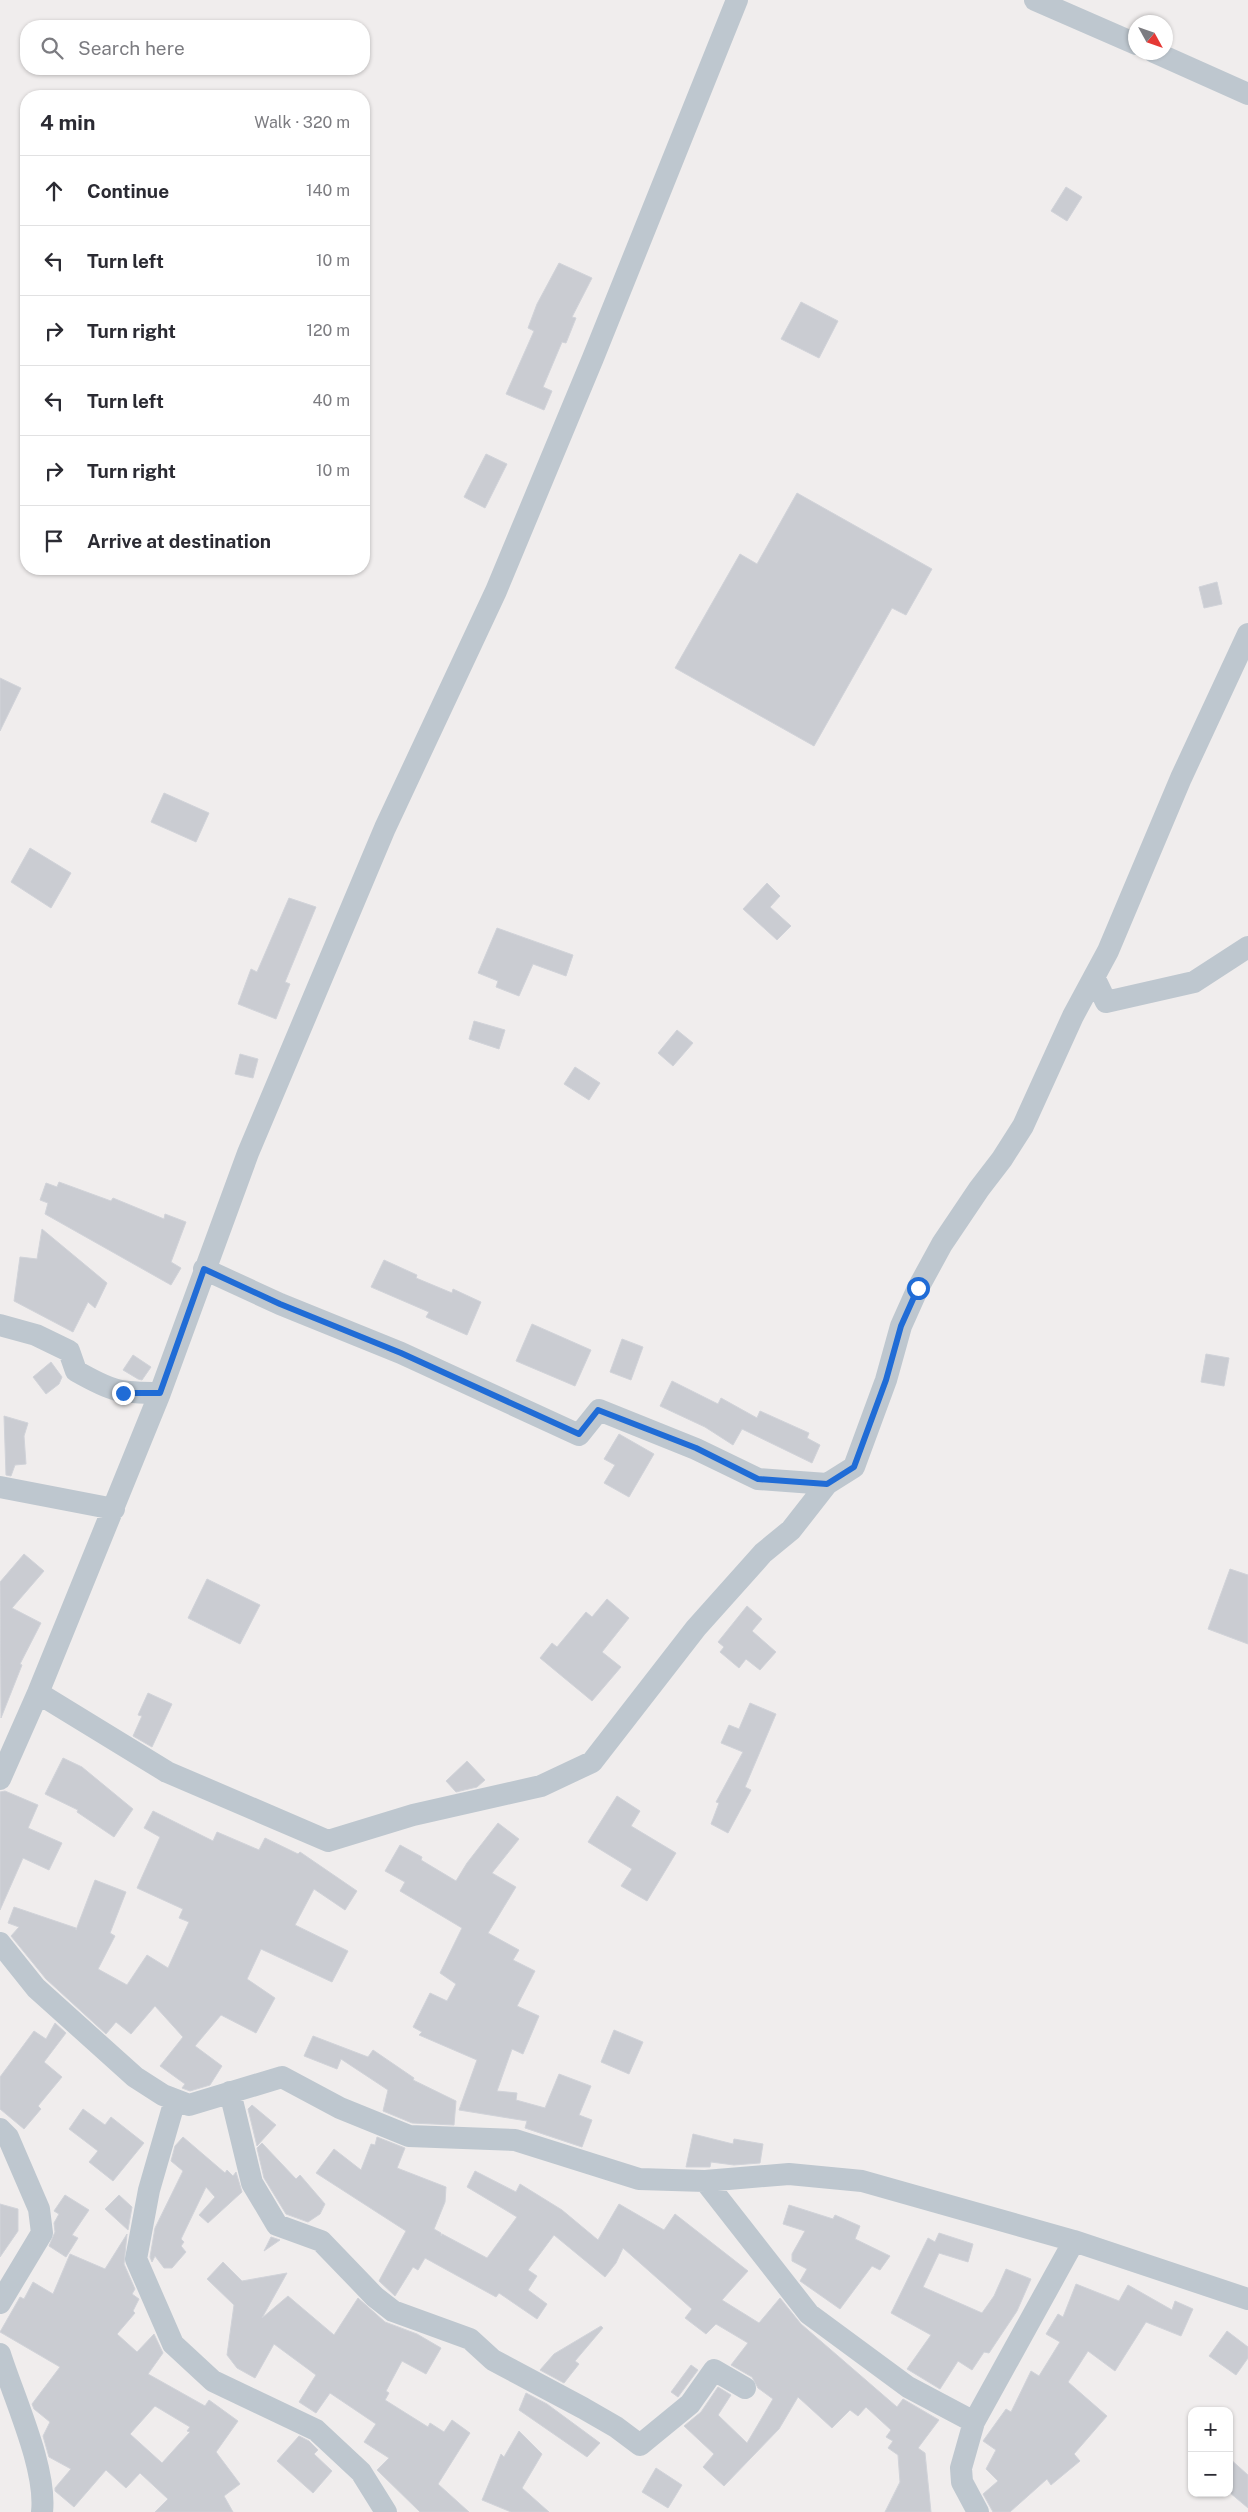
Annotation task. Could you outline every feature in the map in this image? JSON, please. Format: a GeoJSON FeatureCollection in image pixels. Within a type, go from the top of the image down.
{"type":"FeatureCollection","features":[{"type":"Feature","properties":{"kind":"street"},"geometry":{"type":"LineString","coordinates":[[0,1779],[38,1693],[160,1393],[248,1153],[385,828],[500,582],[593,358],[737,0]]}},
{"type":"Feature","properties":{"kind":"street"},"geometry":{"type":"LineString","coordinates":[[1035,0],[1128,41]]}},
{"type":"Feature","properties":{"kind":"street"},"geometry":{"type":"LineString","coordinates":[[1172,60],[1248,94]]}},
{"type":"Feature","properties":{"kind":"street"},"geometry":{"type":"LineString","coordinates":[[38,1693],[167,1772],[328,1841],[413,1815],[541,1786],[592,1762],[696,1628],[763,1553],[790,1530],[827,1484],[854,1467],[886,1380],[901,1326],[918,1288],[942,1244],[1023,1126],[1065,1032],[1108,952],[1181,778],[1248,634]]}},
{"type":"Feature","properties":{"kind":"street"},"geometry":{"type":"LineString","coordinates":[[1094,976],[1106,1002],[1194,982],[1248,947]]}},
{"type":"Feature","properties":{"kind":"street"},"geometry":{"type":"LineString","coordinates":[[204,1269],[280,1304],[401,1353],[579,1434],[598,1410],[696,1448],[758,1479],[827,1484]]}},
{"type":"Feature","properties":{"kind":"street"},"geometry":{"type":"LineString","coordinates":[[0,1325],[36,1335],[69,1351],[76,1372],[107,1389],[123,1393],[160,1393]]}},
{"type":"Feature","properties":{"kind":"street"},"geometry":{"type":"LineString","coordinates":[[0,1487],[114,1509]]}},
{"type":"Feature","properties":{"kind":"street"},"geometry":{"type":"LineString","coordinates":[[0,1943],[36,1988],[134,2077],[175,2100],[189,2105],[282,2077],[340,2108],[409,2136],[515,2140],[639,2179],[705,2181],[790,2174],[862,2181],[1074,2241],[1248,2299]]}},
{"type":"Feature","properties":{"kind":"street"},"geometry":{"type":"LineString","coordinates":[[230,2092],[252,2184],[277,2225],[321,2241],[375,2297],[393,2311],[470,2339],[493,2360],[616,2427],[640,2445],[690,2404],[714,2370],[745,2388]]}},
{"type":"Feature","properties":{"kind":"street"},"geometry":{"type":"LineString","coordinates":[[175,2100],[149,2190],[136,2259],[173,2344],[213,2381],[316,2430],[361,2472],[386,2512]]}},
{"type":"Feature","properties":{"kind":"street"},"geometry":{"type":"LineString","coordinates":[[0,2159],[4,2133]]}},
{"type":"Feature","properties":{"kind":"street"},"geometry":{"type":"LineString","coordinates":[[0,2303],[42,2233],[40,2209],[4,2133]]}},
{"type":"Feature","properties":{"kind":"street"},"geometry":{"type":"LineString","coordinates":[[705,2181],[809,2314],[908,2387],[974,2422]]}},
{"type":"Feature","properties":{"kind":"street"},"geometry":{"type":"LineString","coordinates":[[978,2512],[962,2482],[961,2468],[974,2422],[1074,2241]]}},
{"type":"Feature","properties":{"kind":"street"},"geometry":{"type":"LineString","coordinates":[[0,2354],[38,2464],[43,2500],[42,2512]]}},
{"type":"Feature","properties":{"kind":"building"},"geometry":{"type":"Polygon","coordinates":[[[1066,187],[1082,197],[1067,221],[1051,211],[1066,187]]]}},
{"type":"Feature","properties":{"kind":"building"},"geometry":{"type":"Polygon","coordinates":[[[559,263],[592,278],[572,317],[576,318],[566,343],[562,342],[543,387],[552,391],[544,410],[506,394],[534,331],[528,328],[537,304],[559,263]]]}},
{"type":"Feature","properties":{"kind":"building"},"geometry":{"type":"Polygon","coordinates":[[[801,302],[838,321],[819,358],[781,339],[801,302]]]}},
{"type":"Feature","properties":{"kind":"building"},"geometry":{"type":"Polygon","coordinates":[[[486,454],[507,464],[485,508],[464,497],[486,454]]]}},
{"type":"Feature","properties":{"kind":"building"},"geometry":{"type":"Polygon","coordinates":[[[797,493],[932,569],[906,615],[892,608],[814,746],[675,668],[740,554],[757,564],[797,493]]]}},
{"type":"Feature","properties":{"kind":"building"},"geometry":{"type":"Polygon","coordinates":[[[1217,582],[1222,604],[1204,608],[1199,587],[1217,582]]]}},
{"type":"Feature","properties":{"kind":"building"},"geometry":{"type":"Polygon","coordinates":[[[0,678],[21,688],[0,731],[0,678]]]}},
{"type":"Feature","properties":{"kind":"building"},"geometry":{"type":"Polygon","coordinates":[[[164,793],[209,813],[196,842],[151,822],[164,793]]]}},
{"type":"Feature","properties":{"kind":"building"},"geometry":{"type":"Polygon","coordinates":[[[30,848],[71,873],[51,908],[11,882],[30,848]]]}},
{"type":"Feature","properties":{"kind":"building"},"geometry":{"type":"Polygon","coordinates":[[[767,883],[780,896],[770,907],[791,926],[777,940],[743,909],[767,883]]]}},
{"type":"Feature","properties":{"kind":"building"},"geometry":{"type":"Polygon","coordinates":[[[289,898],[316,907],[285,982],[290,984],[276,1019],[238,1004],[251,969],[257,972],[289,898]]]}},
{"type":"Feature","properties":{"kind":"building"},"geometry":{"type":"Polygon","coordinates":[[[497,928],[573,955],[566,976],[533,964],[519,996],[496,987],[498,981],[478,973],[497,928]]]}},
{"type":"Feature","properties":{"kind":"building"},"geometry":{"type":"Polygon","coordinates":[[[474,1021],[505,1030],[499,1049],[469,1039],[474,1021]]]}},
{"type":"Feature","properties":{"kind":"building"},"geometry":{"type":"Polygon","coordinates":[[[677,1030],[693,1043],[673,1066],[658,1053],[677,1030]]]}},
{"type":"Feature","properties":{"kind":"building"},"geometry":{"type":"Polygon","coordinates":[[[240,1054],[258,1059],[253,1078],[235,1074],[240,1054]]]}},
{"type":"Feature","properties":{"kind":"building"},"geometry":{"type":"Polygon","coordinates":[[[575,1067],[600,1083],[589,1100],[564,1084],[575,1067]]]}},
{"type":"Feature","properties":{"kind":"building"},"geometry":{"type":"Polygon","coordinates":[[[59,1182],[111,1201],[113,1198],[164,1219],[165,1214],[186,1222],[171,1262],[181,1268],[171,1285],[45,1214],[48,1203],[40,1200],[46,1183],[57,1187],[59,1182]]]}},
{"type":"Feature","properties":{"kind":"building"},"geometry":{"type":"Polygon","coordinates":[[[42,1229],[107,1283],[95,1308],[88,1302],[73,1332],[14,1301],[20,1257],[37,1259],[42,1229]]]}},
{"type":"Feature","properties":{"kind":"building"},"geometry":{"type":"Polygon","coordinates":[[[384,1260],[417,1275],[416,1278],[452,1293],[453,1289],[481,1302],[467,1335],[426,1317],[429,1312],[371,1287],[384,1260]]]}},
{"type":"Feature","properties":{"kind":"building"},"geometry":{"type":"Polygon","coordinates":[[[532,1324],[591,1350],[575,1386],[516,1361],[532,1324]]]}},
{"type":"Feature","properties":{"kind":"building"},"geometry":{"type":"Polygon","coordinates":[[[622,1339],[643,1347],[631,1380],[610,1372],[622,1339]]]}},
{"type":"Feature","properties":{"kind":"building"},"geometry":{"type":"Polygon","coordinates":[[[1206,1354],[1229,1358],[1224,1386],[1201,1382],[1206,1354]]]}},
{"type":"Feature","properties":{"kind":"building"},"geometry":{"type":"Polygon","coordinates":[[[133,1355],[151,1367],[142,1380],[123,1370],[133,1355]]]}},
{"type":"Feature","properties":{"kind":"building"},"geometry":{"type":"Polygon","coordinates":[[[51,1362],[62,1377],[59,1384],[46,1394],[33,1377],[51,1362]]]}},
{"type":"Feature","properties":{"kind":"building"},"geometry":{"type":"Polygon","coordinates":[[[672,1381],[718,1404],[721,1398],[757,1418],[760,1411],[809,1433],[807,1438],[820,1445],[812,1463],[742,1429],[733,1445],[705,1427],[660,1406],[672,1381]]]}},
{"type":"Feature","properties":{"kind":"building"},"geometry":{"type":"Polygon","coordinates":[[[4,1416],[28,1423],[24,1436],[26,1464],[15,1465],[11,1476],[6,1475],[4,1416]]]}},
{"type":"Feature","properties":{"kind":"building"},"geometry":{"type":"Polygon","coordinates":[[[619,1434],[654,1454],[629,1497],[604,1483],[615,1465],[604,1459],[619,1434]]]}},
{"type":"Feature","properties":{"kind":"building"},"geometry":{"type":"Polygon","coordinates":[[[24,1554],[44,1571],[12,1608],[41,1623],[20,1664],[22,1665],[1,1718],[0,1582],[24,1554]]]}},
{"type":"Feature","properties":{"kind":"building"},"geometry":{"type":"Polygon","coordinates":[[[1230,1569],[1248,1575],[1248,1644],[1208,1629],[1230,1569]]]}},
{"type":"Feature","properties":{"kind":"building"},"geometry":{"type":"Polygon","coordinates":[[[207,1579],[260,1605],[240,1644],[188,1618],[207,1579]]]}},
{"type":"Feature","properties":{"kind":"building"},"geometry":{"type":"Polygon","coordinates":[[[607,1599],[629,1618],[602,1652],[621,1667],[592,1701],[540,1658],[552,1643],[557,1647],[586,1612],[592,1617],[607,1599]]]}},
{"type":"Feature","properties":{"kind":"building"},"geometry":{"type":"Polygon","coordinates":[[[747,1606],[762,1619],[752,1631],[776,1652],[760,1670],[746,1659],[739,1668],[720,1652],[724,1647],[718,1642],[747,1606]]]}},
{"type":"Feature","properties":{"kind":"building"},"geometry":{"type":"Polygon","coordinates":[[[148,1693],[172,1704],[152,1747],[133,1736],[142,1716],[138,1715],[148,1693]]]}},
{"type":"Feature","properties":{"kind":"building"},"geometry":{"type":"Polygon","coordinates":[[[750,1703],[776,1714],[745,1787],[751,1790],[728,1833],[711,1824],[719,1803],[716,1802],[743,1752],[721,1743],[729,1725],[739,1729],[750,1703]]]}},
{"type":"Feature","properties":{"kind":"building"},"geometry":{"type":"Polygon","coordinates":[[[63,1758],[82,1767],[133,1809],[114,1837],[77,1812],[78,1810],[45,1794],[63,1758]]]}},
{"type":"Feature","properties":{"kind":"building"},"geometry":{"type":"Polygon","coordinates":[[[467,1761],[485,1780],[477,1787],[456,1792],[446,1781],[467,1761]]]}},
{"type":"Feature","properties":{"kind":"building"},"geometry":{"type":"Polygon","coordinates":[[[5,1791],[38,1805],[28,1828],[62,1843],[49,1870],[23,1858],[0,1910],[0,1792],[5,1791]]]}},
{"type":"Feature","properties":{"kind":"building"},"geometry":{"type":"Polygon","coordinates":[[[617,1796],[640,1811],[631,1826],[676,1853],[647,1901],[621,1886],[632,1869],[588,1842],[617,1796]]]}},
{"type":"Feature","properties":{"kind":"building"},"geometry":{"type":"Polygon","coordinates":[[[153,1811],[213,1841],[217,1832],[259,1850],[265,1838],[298,1854],[300,1852],[357,1891],[345,1910],[314,1889],[295,1925],[348,1951],[332,1982],[261,1949],[247,1979],[275,1998],[256,2033],[221,2015],[195,2046],[222,2066],[210,2085],[190,2091],[182,2088],[185,2084],[160,2066],[183,2037],[155,2006],[131,2034],[116,2022],[106,2034],[46,1979],[11,1936],[19,1927],[8,1923],[14,1907],[76,1928],[76,1930],[95,1880],[126,1892],[110,1933],[115,1936],[98,1969],[127,1985],[147,1955],[168,1968],[189,1922],[179,1918],[183,1909],[137,1888],[160,1837],[144,1828],[153,1811]]]}},
{"type":"Feature","properties":{"kind":"building"},"geometry":{"type":"Polygon","coordinates":[[[498,1823],[519,1839],[492,1873],[516,1887],[488,1933],[519,1950],[513,1960],[535,1971],[517,2006],[539,2016],[523,2054],[512,2049],[497,2091],[517,2093],[516,2100],[545,2108],[559,2074],[591,2086],[579,2115],[592,2120],[582,2147],[525,2128],[527,2121],[459,2110],[477,2060],[419,2035],[422,2032],[413,2027],[430,1993],[447,2001],[456,1984],[440,1973],[462,1928],[400,1891],[405,1882],[385,1871],[400,1845],[422,1857],[421,1860],[456,1881],[467,1863],[498,1823]]]}},
{"type":"Feature","properties":{"kind":"building"},"geometry":{"type":"Polygon","coordinates":[[[55,2023],[66,2033],[44,2062],[62,2077],[38,2106],[41,2109],[24,2129],[0,2109],[0,2077],[34,2031],[46,2039],[55,2023]]]}},
{"type":"Feature","properties":{"kind":"building"},"geometry":{"type":"Polygon","coordinates":[[[614,2030],[643,2042],[629,2074],[601,2062],[614,2030]]]}},
{"type":"Feature","properties":{"kind":"building"},"geometry":{"type":"Polygon","coordinates":[[[313,2036],[368,2057],[373,2050],[414,2078],[413,2080],[456,2101],[454,2125],[412,2123],[383,2111],[388,2090],[341,2059],[337,2069],[304,2056],[313,2036]]]}},
{"type":"Feature","properties":{"kind":"building"},"geometry":{"type":"Polygon","coordinates":[[[252,2105],[276,2125],[257,2146],[248,2109],[252,2105]]]}},
{"type":"Feature","properties":{"kind":"building"},"geometry":{"type":"Polygon","coordinates":[[[83,2109],[105,2125],[111,2117],[144,2143],[113,2181],[89,2162],[98,2151],[69,2129],[83,2109]]]}},
{"type":"Feature","properties":{"kind":"building"},"geometry":{"type":"Polygon","coordinates":[[[693,2134],[733,2144],[734,2139],[763,2144],[760,2163],[734,2165],[711,2162],[710,2167],[686,2167],[693,2134]]]}},
{"type":"Feature","properties":{"kind":"building"},"geometry":{"type":"Polygon","coordinates":[[[183,2137],[225,2173],[227,2170],[233,2176],[236,2172],[242,2192],[208,2223],[199,2215],[215,2197],[206,2187],[181,2239],[184,2242],[181,2246],[186,2252],[172,2268],[164,2268],[155,2256],[152,2262],[150,2257],[155,2228],[183,2171],[171,2161],[175,2146],[183,2137]]]}},
{"type":"Feature","properties":{"kind":"building"},"geometry":{"type":"Polygon","coordinates":[[[377,2137],[405,2148],[397,2168],[446,2187],[445,2202],[434,2229],[441,2233],[441,2236],[442,2234],[487,2258],[517,2217],[467,2187],[475,2171],[516,2192],[520,2184],[562,2210],[598,2240],[619,2204],[664,2230],[675,2214],[748,2271],[722,2300],[759,2323],[780,2298],[801,2324],[897,2407],[903,2399],[939,2420],[918,2448],[925,2453],[931,2512],[885,2512],[900,2482],[898,2455],[888,2448],[893,2441],[886,2437],[891,2430],[866,2407],[858,2416],[850,2410],[832,2428],[798,2397],[779,2429],[724,2486],[703,2467],[714,2454],[684,2426],[701,2412],[718,2387],[731,2395],[718,2415],[747,2443],[773,2399],[758,2388],[752,2377],[731,2365],[748,2343],[716,2324],[706,2334],[685,2318],[692,2309],[623,2248],[616,2263],[605,2277],[554,2235],[528,2270],[537,2276],[528,2290],[547,2304],[537,2319],[499,2293],[496,2297],[425,2258],[418,2270],[413,2267],[395,2296],[379,2281],[406,2231],[316,2173],[334,2149],[361,2170],[371,2144],[375,2145],[377,2137]]]}},
{"type":"Feature","properties":{"kind":"building"},"geometry":{"type":"Polygon","coordinates":[[[262,2143],[296,2179],[300,2175],[325,2204],[320,2214],[308,2222],[286,2214],[264,2178],[257,2148],[262,2143]]]}},
{"type":"Feature","properties":{"kind":"building"},"geometry":{"type":"Polygon","coordinates":[[[65,2195],[89,2210],[72,2235],[78,2238],[66,2257],[49,2246],[55,2232],[54,2223],[59,2214],[54,2211],[65,2195]]]}},
{"type":"Feature","properties":{"kind":"building"},"geometry":{"type":"Polygon","coordinates":[[[119,2195],[132,2207],[128,2230],[105,2209],[119,2195]]]}},
{"type":"Feature","properties":{"kind":"building"},"geometry":{"type":"Polygon","coordinates":[[[0,2204],[18,2209],[18,2231],[0,2257],[0,2204]]]}},
{"type":"Feature","properties":{"kind":"building"},"geometry":{"type":"Polygon","coordinates":[[[789,2205],[833,2219],[835,2215],[860,2226],[855,2239],[890,2256],[880,2270],[872,2266],[840,2309],[800,2281],[807,2269],[792,2261],[792,2254],[805,2231],[783,2224],[789,2205]]]}},
{"type":"Feature","properties":{"kind":"building"},"geometry":{"type":"Polygon","coordinates":[[[939,2233],[973,2244],[968,2262],[939,2253],[923,2287],[982,2313],[994,2296],[1006,2269],[1031,2279],[1017,2311],[989,2353],[984,2352],[972,2370],[958,2361],[940,2389],[907,2369],[931,2335],[891,2313],[928,2238],[935,2242],[939,2233]]]}},
{"type":"Feature","properties":{"kind":"building"},"geometry":{"type":"Polygon","coordinates":[[[127,2234],[124,2264],[135,2289],[132,2294],[139,2299],[133,2311],[135,2313],[117,2334],[137,2352],[154,2334],[163,2353],[148,2374],[205,2406],[209,2400],[238,2421],[216,2452],[240,2484],[224,2496],[233,2512],[155,2512],[168,2499],[140,2473],[126,2488],[106,2470],[74,2507],[55,2491],[55,2488],[71,2469],[49,2457],[43,2436],[50,2422],[34,2409],[32,2404],[60,2367],[0,2332],[20,2297],[24,2299],[33,2282],[53,2294],[70,2254],[105,2269],[127,2234]],[[155,2406],[130,2434],[162,2463],[190,2432],[187,2431],[190,2427],[155,2406]]]}},
{"type":"Feature","properties":{"kind":"building"},"geometry":{"type":"Polygon","coordinates":[[[271,2237],[280,2240],[264,2251],[271,2237]]]}},
{"type":"Feature","properties":{"kind":"building"},"geometry":{"type":"Polygon","coordinates":[[[223,2262],[242,2281],[287,2273],[262,2318],[288,2296],[334,2335],[358,2298],[385,2322],[417,2334],[441,2348],[426,2374],[402,2361],[386,2391],[389,2393],[385,2400],[428,2427],[430,2423],[444,2432],[452,2420],[470,2433],[438,2484],[469,2512],[420,2512],[377,2470],[389,2458],[364,2442],[376,2424],[330,2393],[316,2413],[299,2402],[316,2375],[274,2344],[255,2378],[237,2368],[227,2355],[234,2305],[207,2279],[223,2262]]]}},
{"type":"Feature","properties":{"kind":"building"},"geometry":{"type":"Polygon","coordinates":[[[1076,2284],[1119,2301],[1128,2285],[1172,2310],[1175,2301],[1193,2309],[1181,2336],[1146,2322],[1115,2371],[1088,2351],[1068,2382],[1107,2416],[1074,2454],[1080,2461],[1051,2485],[1047,2479],[1010,2512],[993,2512],[983,2494],[998,2481],[986,2469],[996,2450],[983,2441],[1006,2409],[1011,2412],[1031,2371],[1039,2376],[1060,2342],[1046,2334],[1058,2314],[1063,2317],[1076,2284]]]}},
{"type":"Feature","properties":{"kind":"building"},"geometry":{"type":"Polygon","coordinates":[[[601,2326],[603,2328],[575,2361],[579,2364],[564,2383],[540,2370],[554,2354],[601,2326]]]}},
{"type":"Feature","properties":{"kind":"building"},"geometry":{"type":"Polygon","coordinates":[[[1227,2331],[1248,2347],[1248,2358],[1236,2375],[1209,2356],[1227,2331]]]}},
{"type":"Feature","properties":{"kind":"building"},"geometry":{"type":"Polygon","coordinates":[[[691,2365],[698,2370],[678,2397],[671,2392],[691,2365]]]}},
{"type":"Feature","properties":{"kind":"building"},"geometry":{"type":"Polygon","coordinates":[[[526,2393],[547,2404],[600,2443],[587,2457],[519,2410],[526,2393]]]}},
{"type":"Feature","properties":{"kind":"building"},"geometry":{"type":"Polygon","coordinates":[[[519,2431],[542,2454],[522,2488],[549,2512],[511,2512],[482,2500],[501,2454],[504,2457],[519,2431]]]}},
{"type":"Feature","properties":{"kind":"building"},"geometry":{"type":"Polygon","coordinates":[[[299,2436],[309,2441],[318,2450],[314,2454],[332,2471],[313,2493],[277,2461],[299,2436]]]}},
{"type":"Feature","properties":{"kind":"building"},"geometry":{"type":"Polygon","coordinates":[[[1233,2462],[1248,2475],[1248,2508],[1233,2495],[1233,2462]]]}},
{"type":"Feature","properties":{"kind":"building"},"geometry":{"type":"Polygon","coordinates":[[[656,2468],[682,2485],[668,2508],[642,2492],[656,2468]]]}},
{"type":"Feature","properties":{"kind":"route"},"geometry":{"type":"LineString","coordinates":[[123,1393],[160,1393],[204,1269],[280,1304],[401,1353],[489,1395],[579,1434],[598,1410],[696,1448],[758,1479],[827,1484],[854,1467],[886,1380],[901,1326],[918,1288]]}}]}
